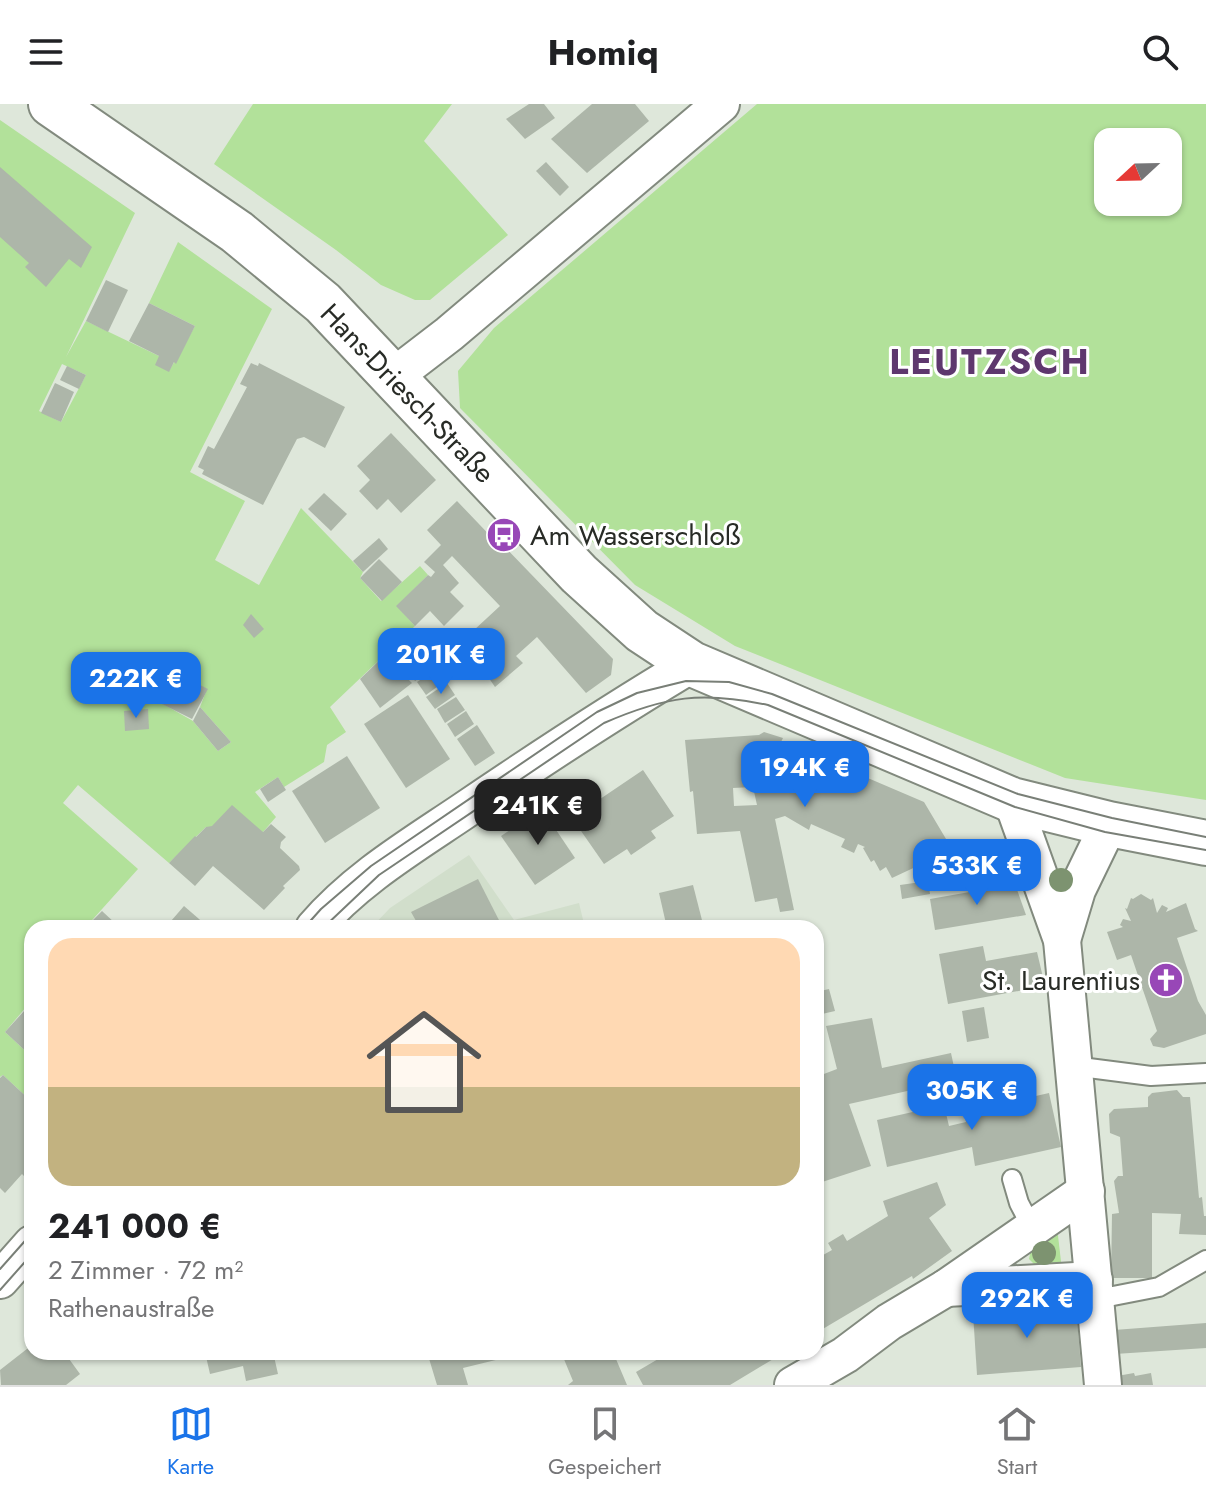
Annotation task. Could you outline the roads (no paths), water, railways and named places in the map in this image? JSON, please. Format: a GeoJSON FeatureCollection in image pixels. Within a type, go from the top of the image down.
{"type":"FeatureCollection","features":[{"type":"Feature","properties":{"kind":"main road","name":"Hans-Driesch-Straße"},"geometry":{"type":"LineString","coordinates":[[51,104],[237,232],[323,303],[599,593],[642,631],[692,664],[1012,800],[1109,824],[1206,843]]}},
{"type":"Feature","properties":{"kind":"street"},"geometry":{"type":"LineString","coordinates":[[393,377],[449,334],[721,104]]}},
{"type":"Feature","properties":{"kind":"street"},"geometry":{"type":"LineString","coordinates":[[321,920],[375,871],[567,741],[692,664]]}},
{"type":"Feature","properties":{"kind":"street"},"geometry":{"type":"LineString","coordinates":[[1012,800],[1062,940],[1103,1385]]}},
{"type":"Feature","properties":{"kind":"street"},"geometry":{"type":"LineString","coordinates":[[1062,940],[1077,890],[1109,824]]}},
{"type":"Feature","properties":{"kind":"street"},"geometry":{"type":"LineString","coordinates":[[793,1385],[845,1355],[889,1322],[946,1288],[1086,1191]]}},
{"type":"Feature","properties":{"kind":"street"},"geometry":{"type":"LineString","coordinates":[[0,1280],[24,1253]]}},
{"type":"Feature","properties":{"kind":"street"},"geometry":{"type":"LineString","coordinates":[[946,1288],[1094,1288]]}},
{"type":"Feature","properties":{"kind":"lane"},"geometry":{"type":"LineString","coordinates":[[1073,1066],[1151,1076],[1206,1073]]}},
{"type":"Feature","properties":{"kind":"lane"},"geometry":{"type":"LineString","coordinates":[[1012,1179],[1019,1203],[1032,1228]]}},
{"type":"Feature","properties":{"kind":"lane"},"geometry":{"type":"LineString","coordinates":[[1094,1288],[1113,1296],[1159,1287],[1206,1260]]}},
{"type":"Feature","properties":{"kind":"tram line"},"geometry":{"type":"LineString","coordinates":[[311,920],[371,866],[597,712],[637,693],[686,681],[729,682],[772,694],[1018,794],[1112,818],[1206,837]]}},
{"type":"Feature","properties":{"kind":"tram line"},"geometry":{"type":"LineString","coordinates":[[331,920],[379,875],[604,723],[646,707],[703,697],[768,705],[1015,807],[1105,832],[1206,850]]}},
{"type":"Feature","properties":{"kind":"tram line"},"geometry":{"type":"LineString","coordinates":[[0,1269],[24,1242]]}},
{"type":"Feature","properties":{"kind":"tram line"},"geometry":{"type":"LineString","coordinates":[[0,1290],[24,1263]]}},
{"type":"Feature","properties":{"kind":"place","name":"Am Wasserschloß"},"geometry":{"type":"Point","coordinates":[504,535]}},
{"type":"Feature","properties":{"kind":"place","name":"St. Laurentius"},"geometry":{"type":"Point","coordinates":[1166,980]}},
{"type":"Feature","properties":{"kind":"district","name":"LEUTZSCH"},"geometry":{"type":"Point","coordinates":[990,361]}}]}
